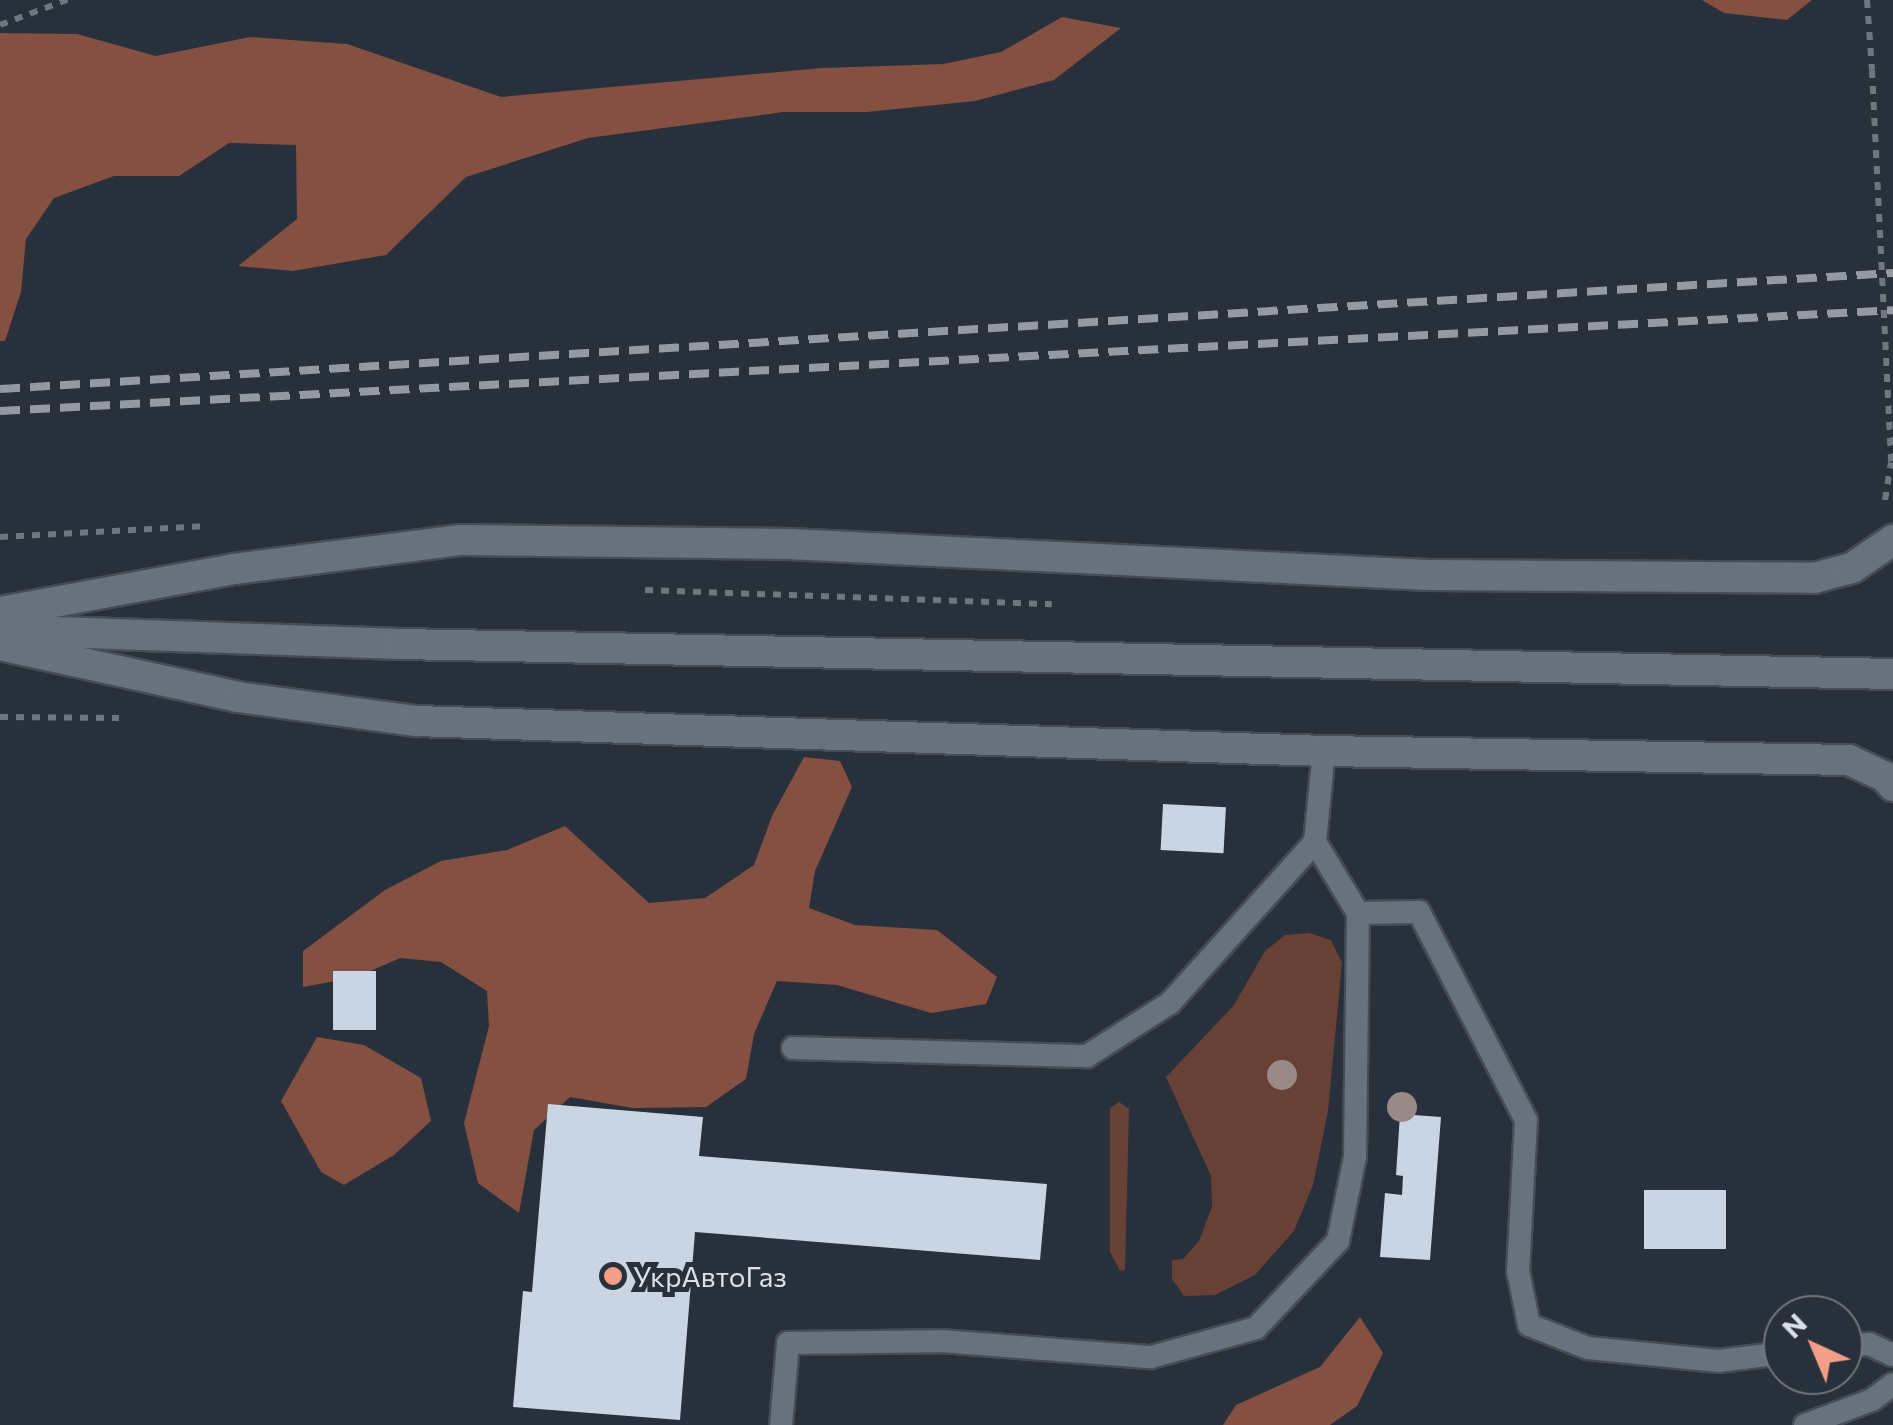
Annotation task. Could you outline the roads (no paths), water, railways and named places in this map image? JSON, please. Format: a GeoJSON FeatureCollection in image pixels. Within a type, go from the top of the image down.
{"type":"FeatureCollection","features":[{"type":"Feature","properties":{"kind":"street"},"geometry":{"type":"LineString","coordinates":[[0,612],[234,569],[461,540],[789,544],[1428,575],[1814,578],[1852,568],[1893,540]]}},
{"type":"Feature","properties":{"kind":"street"},"geometry":{"type":"LineString","coordinates":[[0,630],[420,645],[1893,674]]}},
{"type":"Feature","properties":{"kind":"street"},"geometry":{"type":"LineString","coordinates":[[0,645],[238,697],[416,721],[1324,751],[1849,760],[1885,777],[1893,786]]}},
{"type":"Feature","properties":{"kind":"lane"},"geometry":{"type":"LineString","coordinates":[[792,1048],[1087,1056],[1170,1003],[1315,842],[1324,751]]}},
{"type":"Feature","properties":{"kind":"lane"},"geometry":{"type":"LineString","coordinates":[[781,1425],[788,1344],[941,1341],[1151,1357],[1256,1328],[1338,1241],[1356,1157],[1358,913],[1315,842]]}},
{"type":"Feature","properties":{"kind":"lane"},"geometry":{"type":"LineString","coordinates":[[1358,913],[1419,912],[1526,1120],[1518,1271],[1529,1325],[1588,1348],[1718,1361],[1763,1356]]}},
{"type":"Feature","properties":{"kind":"lane"},"geometry":{"type":"LineString","coordinates":[[1863,1345],[1893,1355]]}},
{"type":"Feature","properties":{"kind":"lane"},"geometry":{"type":"LineString","coordinates":[[1805,1425],[1872,1400],[1893,1384]]}},
{"type":"Feature","properties":{"kind":"railway"},"geometry":{"type":"LineString","coordinates":[[0,389],[1893,273]]}},
{"type":"Feature","properties":{"kind":"railway"},"geometry":{"type":"LineString","coordinates":[[0,411],[1893,310]]}},
{"type":"Feature","properties":{"kind":"place","name":"УкрАвтоГаз"},"geometry":{"type":"Point","coordinates":[613,1276]}}]}
